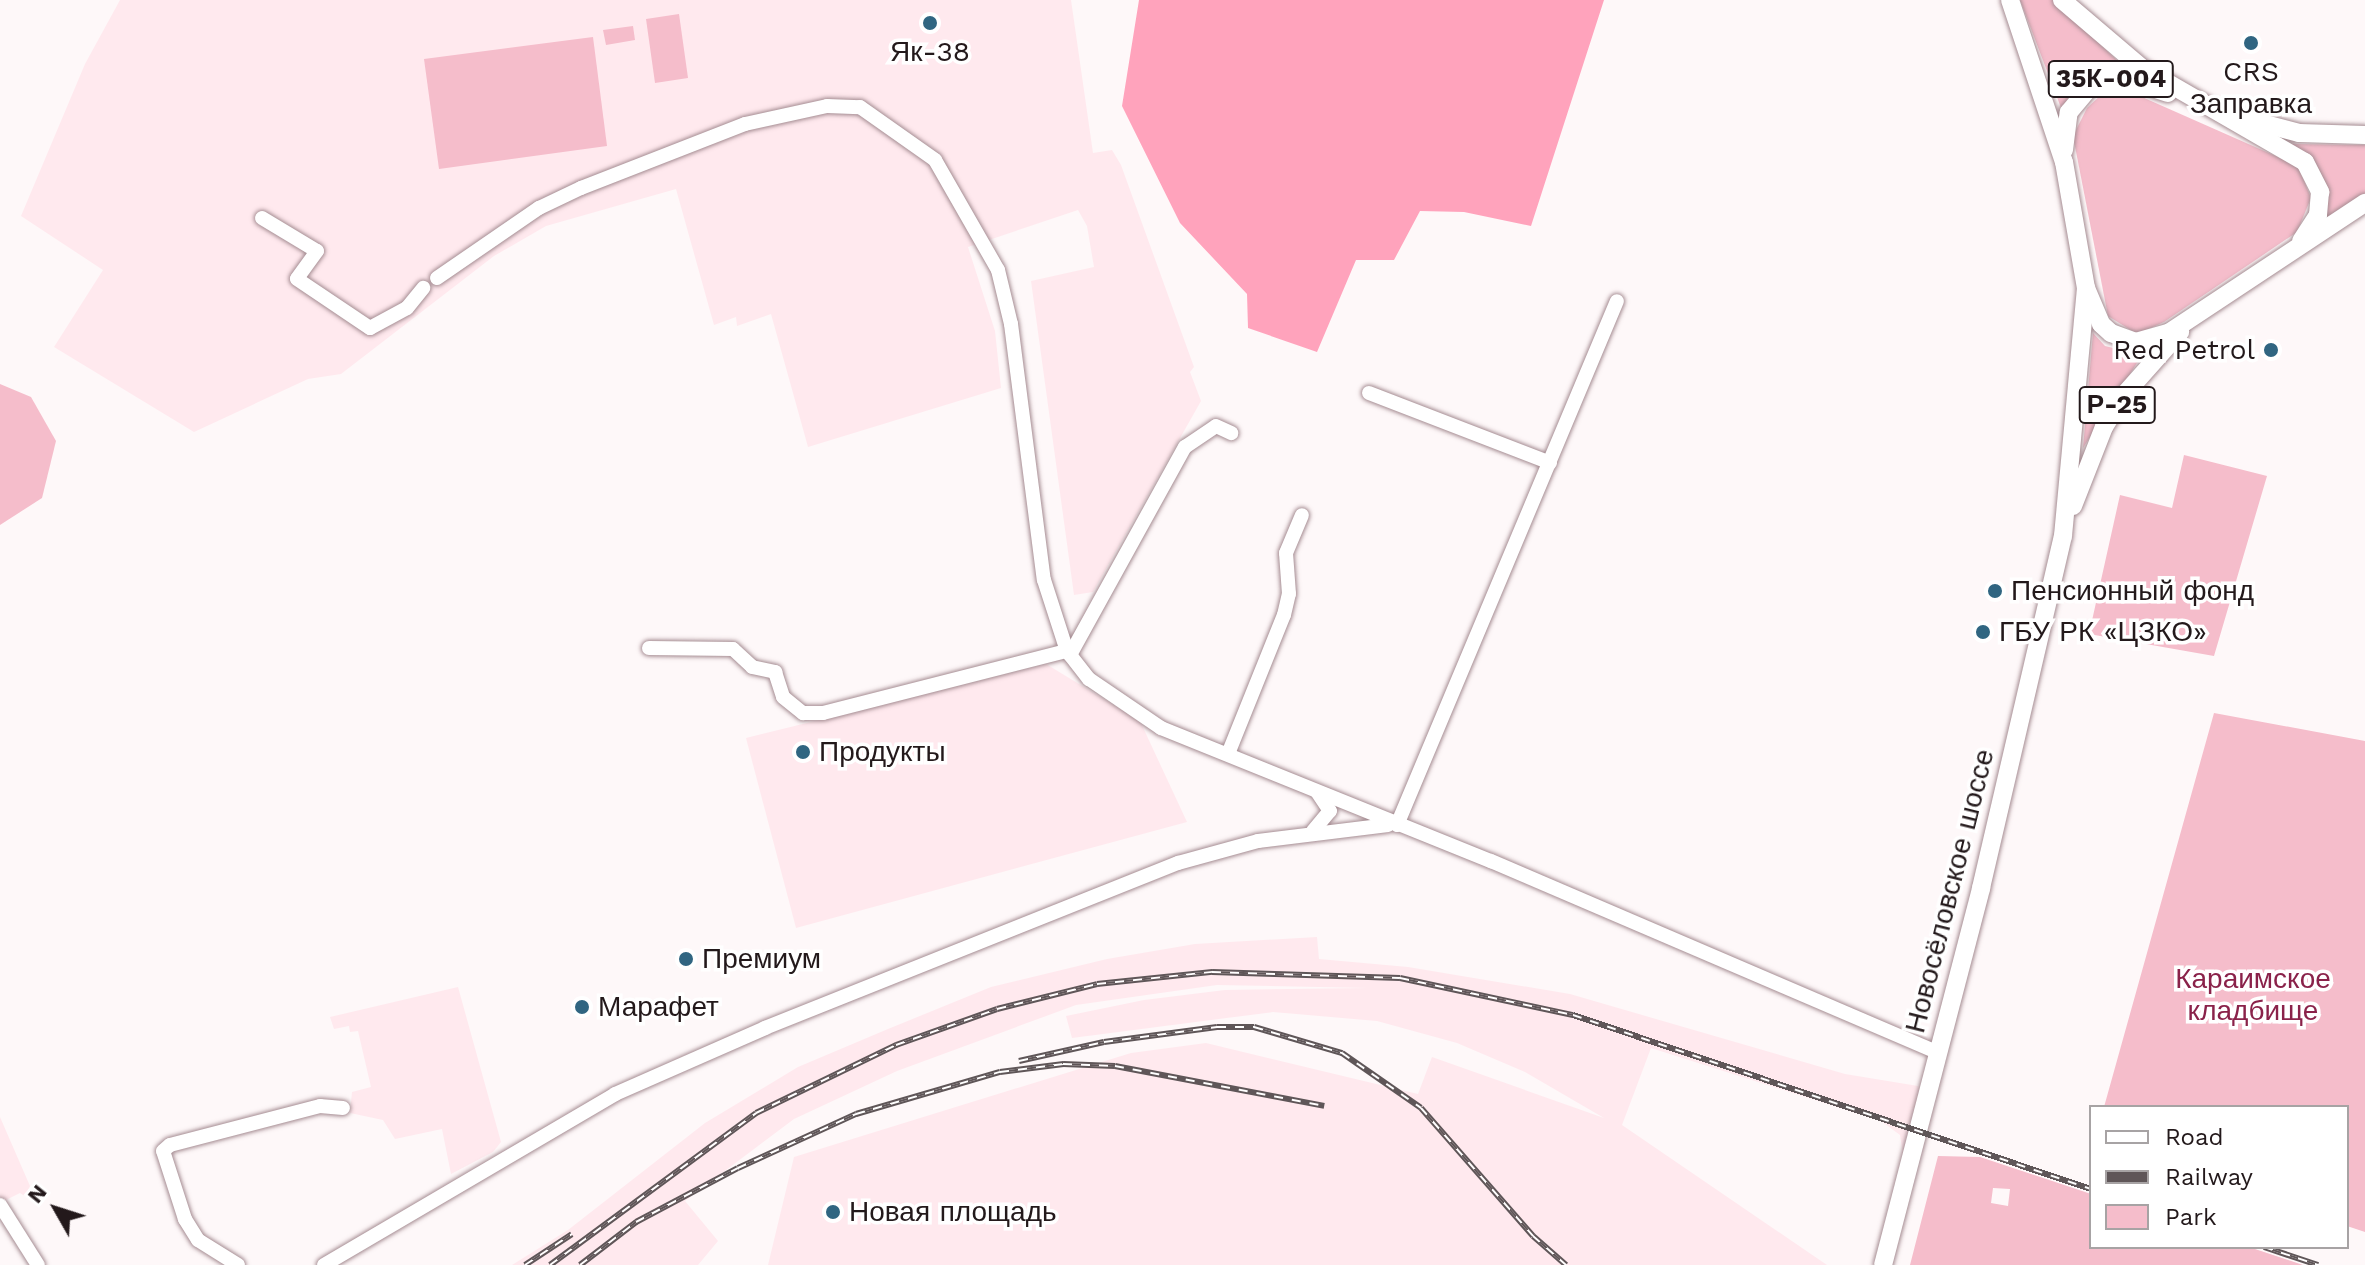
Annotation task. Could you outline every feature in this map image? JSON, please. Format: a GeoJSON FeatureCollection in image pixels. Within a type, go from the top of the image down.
{"type":"FeatureCollection","features":[{"type":"Feature","properties":{"kind":"main road"},"geometry":{"type":"LineString","coordinates":[[2010,0],[2064,162]]}},
{"type":"Feature","properties":{"kind":"main road"},"geometry":{"type":"LineString","coordinates":[[2062,0],[2117,51],[2212,109]]}},
{"type":"Feature","properties":{"kind":"main road","name":"35К-004"},"geometry":{"type":"LineString","coordinates":[[2365,135],[2299,133],[2212,109],[2141,83],[2109,79],[2091,86],[2069,112],[2064,162],[2086,288],[2101,324],[2136,342],[2170,332],[2365,203]]}},
{"type":"Feature","properties":{"kind":"main road","name":"35К-004"},"geometry":{"type":"LineString","coordinates":[[2212,109],[2296,154],[2317,181],[2318,215],[2303,240],[2278,262]]}},
{"type":"Feature","properties":{"kind":"main road","name":"Новосёловское шоссе"},"geometry":{"type":"LineString","coordinates":[[2064,529],[2086,288]]}},
{"type":"Feature","properties":{"kind":"main road","name":"Новосёловское шоссе"},"geometry":{"type":"LineString","coordinates":[[1883,1265],[1939,1053],[2064,529],[2104,427],[2123,396],[2168,344],[2209,307]]}},
{"type":"Feature","properties":{"kind":"street"},"geometry":{"type":"LineString","coordinates":[[437,278],[539,208],[745,124],[827,106],[860,107],[883,120],[944,171],[998,270],[1011,324],[1044,580],[1068,653],[1089,679],[1161,728],[1939,1053]]}},
{"type":"Feature","properties":{"kind":"street"},"geometry":{"type":"LineString","coordinates":[[262,218],[317,251],[297,279],[370,328],[407,308],[423,288]]}},
{"type":"Feature","properties":{"kind":"street"},"geometry":{"type":"LineString","coordinates":[[1397,825],[1617,301]]}},
{"type":"Feature","properties":{"kind":"street"},"geometry":{"type":"LineString","coordinates":[[1369,393],[1550,463]]}},
{"type":"Feature","properties":{"kind":"street"},"geometry":{"type":"LineString","coordinates":[[649,648],[733,649],[752,667],[775,672],[783,697],[803,713],[823,713],[1068,653],[1185,447],[1216,426],[1231,433]]}},
{"type":"Feature","properties":{"kind":"street"},"geometry":{"type":"LineString","coordinates":[[1228,754],[1284,615],[1289,594],[1286,553],[1302,515]]}},
{"type":"Feature","properties":{"kind":"street"},"geometry":{"type":"LineString","coordinates":[[1313,789],[1330,811],[1313,832]]}},
{"type":"Feature","properties":{"kind":"street"},"geometry":{"type":"LineString","coordinates":[[324,1265],[625,1089],[1059,907],[1178,863],[1313,832],[1397,825]]}},
{"type":"Feature","properties":{"kind":"street"},"geometry":{"type":"LineString","coordinates":[[238,1265],[198,1240],[181,1208],[163,1151],[170,1145],[320,1106],[343,1108]]}},
{"type":"Feature","properties":{"kind":"street"},"geometry":{"type":"LineString","coordinates":[[0,1205],[38,1265]]}},
{"type":"Feature","properties":{"kind":"shaded area"},"geometry":{"type":"Polygon","coordinates":[[[120,0],[1071,0],[1093,153],[1112,150],[1121,165],[1194,367],[1190,372],[1201,401],[1093,592],[1074,595],[1031,281],[1094,267],[1087,226],[1078,210],[968,247],[995,331],[1001,388],[808,447],[771,314],[737,326],[736,317],[714,325],[676,189],[546,226],[494,256],[341,374],[308,379],[194,432],[54,347],[103,270],[21,216],[85,64],[120,0]]]}},
{"type":"Feature","properties":{"kind":"shaded area"},"geometry":{"type":"Polygon","coordinates":[[[1139,0],[1604,0],[1531,226],[1464,212],[1420,211],[1394,260],[1356,260],[1317,352],[1248,328],[1247,294],[1180,223],[1122,106],[1139,0]]]}},
{"type":"Feature","properties":{"kind":"shaded area"},"geometry":{"type":"Polygon","coordinates":[[[1046,664],[1140,721],[1187,822],[796,928],[746,738],[1046,664]]]}},
{"type":"Feature","properties":{"kind":"shaded area"},"geometry":{"type":"Polygon","coordinates":[[[1317,937],[1319,959],[1408,967],[1570,994],[1845,1074],[1918,1086],[1923,1096],[1904,1162],[1900,1135],[1881,1121],[1651,1048],[1622,1125],[1827,1265],[768,1265],[794,1157],[1131,1053],[1206,1043],[1418,1094],[1432,1057],[1604,1118],[1525,1072],[1457,1043],[1377,1021],[1273,1012],[1072,1038],[1066,1016],[1144,1000],[1225,990],[1368,988],[1217,985],[1076,1005],[897,1071],[794,1119],[685,1201],[718,1241],[698,1265],[512,1265],[568,1230],[705,1123],[798,1067],[991,987],[1107,959],[1195,944],[1317,937]]]}},
{"type":"Feature","properties":{"kind":"shaded area"},"geometry":{"type":"Polygon","coordinates":[[[458,987],[501,1142],[493,1152],[451,1174],[442,1129],[395,1139],[383,1120],[350,1113],[352,1092],[371,1087],[358,1031],[350,1032],[349,1026],[334,1029],[330,1017],[458,987]]]}},
{"type":"Feature","properties":{"kind":"shaded area"},"geometry":{"type":"Polygon","coordinates":[[[0,1117],[30,1186],[26,1197],[20,1193],[0,1203],[0,1117]]]}},
{"type":"Feature","properties":{"kind":"green space"},"geometry":{"type":"Polygon","coordinates":[[[2020,0],[2054,0],[2130,73],[2100,75],[2075,90],[2063,113],[2020,0]]]}},
{"type":"Feature","properties":{"kind":"green space"},"geometry":{"type":"Polygon","coordinates":[[[679,14],[688,78],[655,83],[646,19],[679,14]]]}},
{"type":"Feature","properties":{"kind":"green space"},"geometry":{"type":"Polygon","coordinates":[[[633,26],[635,40],[606,45],[603,30],[633,26]]]}},
{"type":"Feature","properties":{"kind":"green space"},"geometry":{"type":"Polygon","coordinates":[[[593,37],[607,146],[439,169],[424,59],[593,37]]]}},
{"type":"Feature","properties":{"kind":"green space"},"geometry":{"type":"Polygon","coordinates":[[[2103,93],[2133,93],[2298,166],[2311,198],[2297,232],[2164,322],[2137,334],[2108,316],[2073,136],[2087,108],[2103,93]]]}},
{"type":"Feature","properties":{"kind":"green space"},"geometry":{"type":"Polygon","coordinates":[[[2291,144],[2365,145],[2365,198],[2321,227],[2315,163],[2291,144]]]}},
{"type":"Feature","properties":{"kind":"green space"},"geometry":{"type":"Polygon","coordinates":[[[2093,333],[2105,346],[2142,355],[2083,448],[2093,333]]]}},
{"type":"Feature","properties":{"kind":"green space"},"geometry":{"type":"Polygon","coordinates":[[[0,384],[31,397],[56,441],[42,498],[0,525],[0,384]]]}},
{"type":"Feature","properties":{"kind":"green space"},"geometry":{"type":"Polygon","coordinates":[[[2184,455],[2267,476],[2214,656],[2089,634],[2120,495],[2172,508],[2184,455]]]}},
{"type":"Feature","properties":{"kind":"green space","name":"Караимское кладбище"},"geometry":{"type":"Polygon","coordinates":[[[2214,713],[2365,741],[2365,1232],[2349,1227],[2349,1105],[2105,1105],[2214,713]]]}},
{"type":"Feature","properties":{"kind":"green space"},"geometry":{"type":"Polygon","coordinates":[[[1938,1156],[1980,1157],[2089,1193],[2089,1249],[2255,1249],[2303,1265],[1910,1265],[1938,1156]],[[1993,1188],[1991,1203],[2008,1206],[2010,1189],[1993,1188]]]}},
{"type":"Feature","properties":{"kind":"railway"},"geometry":{"type":"LineString","coordinates":[[550,1265],[756,1113],[896,1045],[997,1009],[1097,984],[1212,972],[1400,978],[1573,1015],[2089,1188]]}},
{"type":"Feature","properties":{"kind":"railway"},"geometry":{"type":"LineString","coordinates":[[1019,1061],[1104,1042],[1217,1027],[1254,1027],[1342,1053],[1421,1108],[1533,1236],[1566,1265]]}},
{"type":"Feature","properties":{"kind":"railway"},"geometry":{"type":"LineString","coordinates":[[580,1265],[636,1222],[738,1168],[856,1114],[1000,1072],[1063,1064],[1115,1066],[1324,1106]]}},
{"type":"Feature","properties":{"kind":"railway"},"geometry":{"type":"LineString","coordinates":[[525,1265],[572,1234]]}},
{"type":"Feature","properties":{"kind":"railway"},"geometry":{"type":"LineString","coordinates":[[2270,1249],[2318,1265]]}},
{"type":"Feature","properties":{"kind":"place","name":"Як-38"},"geometry":{"type":"Point","coordinates":[930,23]}},
{"type":"Feature","properties":{"kind":"place","name":"CRS Заправка"},"geometry":{"type":"Point","coordinates":[2251,43]}},
{"type":"Feature","properties":{"kind":"place","name":"Red Petrol"},"geometry":{"type":"Point","coordinates":[2271,350]}},
{"type":"Feature","properties":{"kind":"place","name":"Пенсионный фонд"},"geometry":{"type":"Point","coordinates":[1995,591]}},
{"type":"Feature","properties":{"kind":"place","name":"ГБУ РК «ЦЗКО»"},"geometry":{"type":"Point","coordinates":[1983,632]}},
{"type":"Feature","properties":{"kind":"place","name":"Продукты"},"geometry":{"type":"Point","coordinates":[803,752]}},
{"type":"Feature","properties":{"kind":"place","name":"Премиум"},"geometry":{"type":"Point","coordinates":[686,959]}},
{"type":"Feature","properties":{"kind":"place","name":"Марафет"},"geometry":{"type":"Point","coordinates":[582,1007]}},
{"type":"Feature","properties":{"kind":"place","name":"Новая площадь"},"geometry":{"type":"Point","coordinates":[833,1212]}}]}
